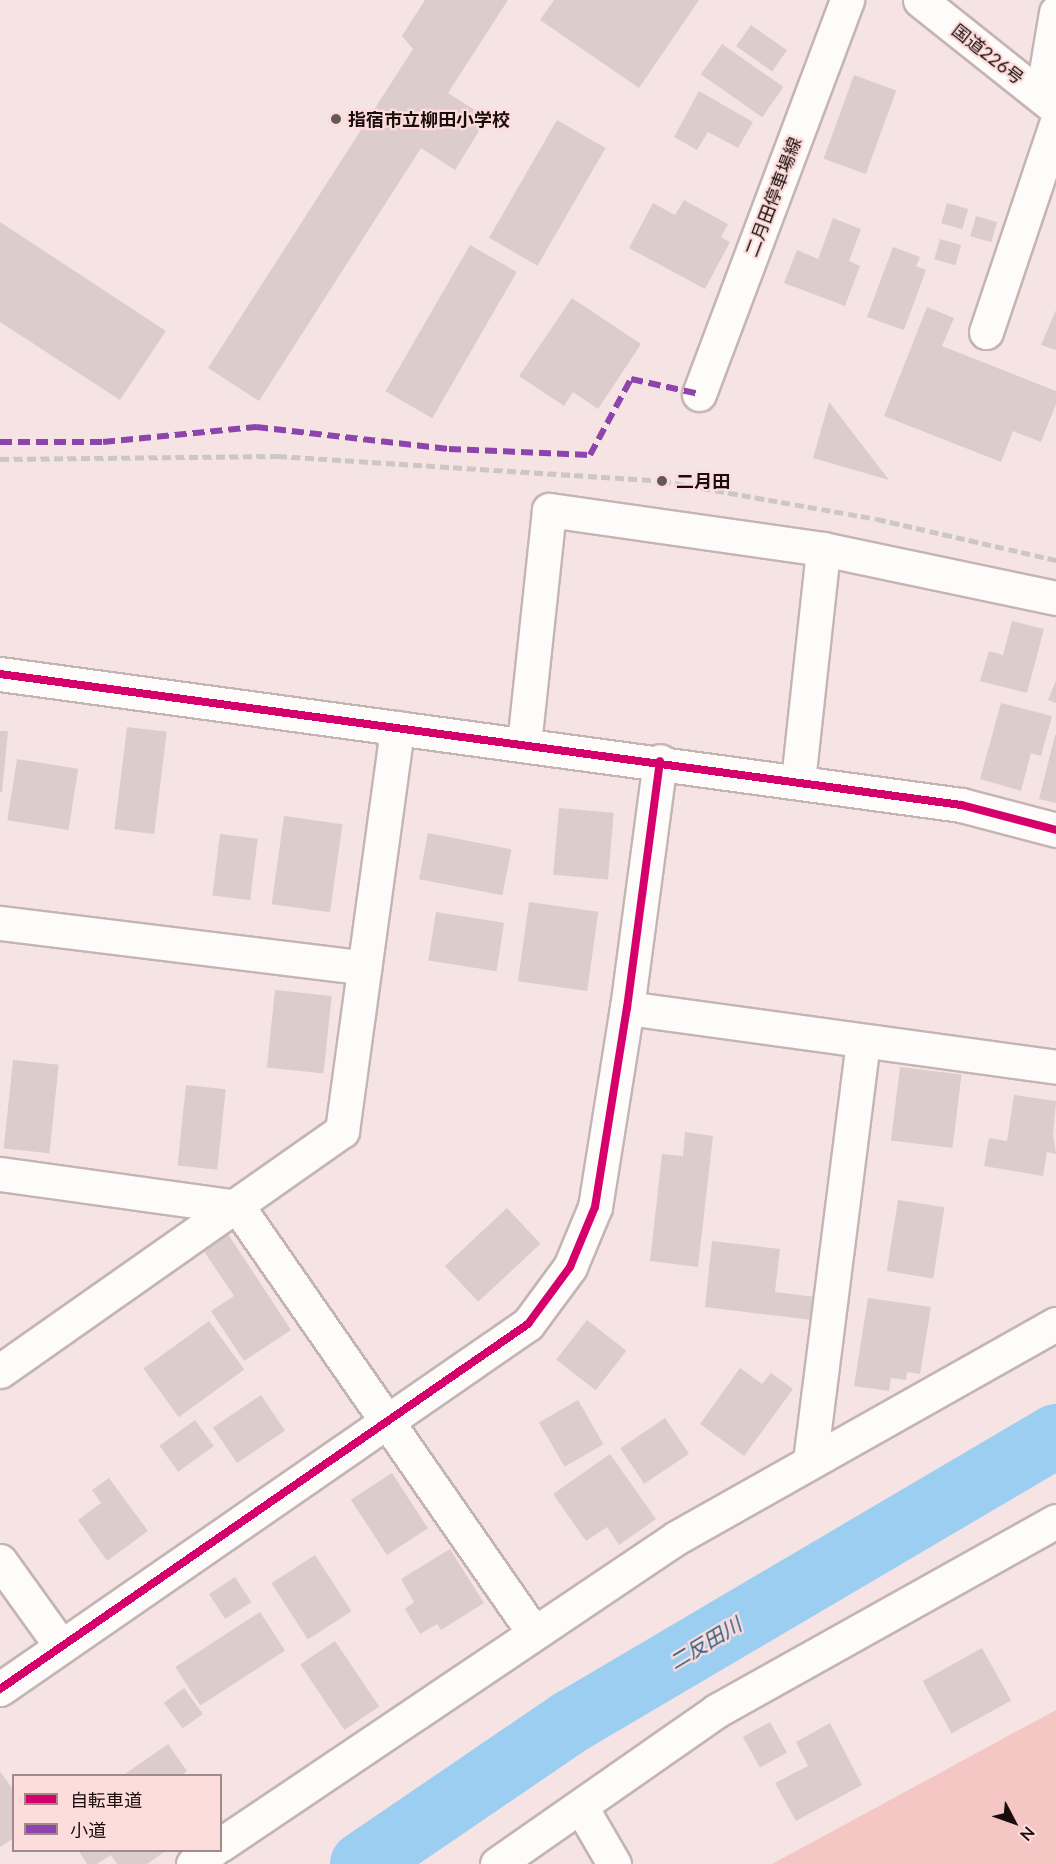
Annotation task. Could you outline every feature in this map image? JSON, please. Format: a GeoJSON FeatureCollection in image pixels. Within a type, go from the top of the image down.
{"type":"FeatureCollection","features":[{"type":"Feature","properties":{"kind":"main road","name":"二月田停車場線"},"geometry":{"type":"LineString","coordinates":[[699,394],[848,0]]}},
{"type":"Feature","properties":{"kind":"main road","name":"国道226号"},"geometry":{"type":"LineString","coordinates":[[920,0],[1051,109]]}},
{"type":"Feature","properties":{"kind":"main road"},"geometry":{"type":"LineString","coordinates":[[986,332],[1051,109],[1056,12]]}},
{"type":"Feature","properties":{"kind":"main road"},"geometry":{"type":"LineString","coordinates":[[524,744],[549,510],[823,549],[1056,598]]}},
{"type":"Feature","properties":{"kind":"main road"},"geometry":{"type":"LineString","coordinates":[[798,781],[823,549]]}},
{"type":"Feature","properties":{"kind":"main road"},"geometry":{"type":"LineString","coordinates":[[0,674],[660,761],[961,805],[1056,830]]}},
{"type":"Feature","properties":{"kind":"main road"},"geometry":{"type":"LineString","coordinates":[[0,1371],[238,1207],[342,1131],[397,728]]}},
{"type":"Feature","properties":{"kind":"main road"},"geometry":{"type":"LineString","coordinates":[[0,1689],[528,1324],[570,1267],[595,1207],[627,1008],[660,761]]}},
{"type":"Feature","properties":{"kind":"main road"},"geometry":{"type":"LineString","coordinates":[[0,923],[364,968]]}},
{"type":"Feature","properties":{"kind":"main road"},"geometry":{"type":"LineString","coordinates":[[627,1008],[863,1043],[1056,1067]]}},
{"type":"Feature","properties":{"kind":"main road"},"geometry":{"type":"LineString","coordinates":[[810,1461],[863,1043]]}},
{"type":"Feature","properties":{"kind":"main road"},"geometry":{"type":"LineString","coordinates":[[0,1174],[238,1207],[534,1633]]}},
{"type":"Feature","properties":{"kind":"main road"},"geometry":{"type":"LineString","coordinates":[[222,1844],[676,1538],[1055,1320]]}},
{"type":"Feature","properties":{"kind":"main road"},"geometry":{"type":"LineString","coordinates":[[497,1864],[716,1711],[1056,1521]]}},
{"type":"Feature","properties":{"kind":"main road"},"geometry":{"type":"LineString","coordinates":[[0,1561],[61,1646]]}},
{"type":"Feature","properties":{"kind":"main road"},"geometry":{"type":"LineString","coordinates":[[581,1806],[614,1864]]}},
{"type":"Feature","properties":{"kind":"main road"},"geometry":{"type":"LineString","coordinates":[[193,1864],[211,1852]]}},
{"type":"Feature","properties":{"kind":"shaded area"},"geometry":{"type":"Polygon","coordinates":[[[1056,1710],[1056,1864],[772,1864],[1056,1710]]]}},
{"type":"Feature","properties":{"kind":"building"},"geometry":{"type":"Polygon","coordinates":[[[425,0],[508,0],[448,93],[487,118],[455,170],[421,148],[259,401],[208,368],[413,49],[402,36],[425,0]]]}},
{"type":"Feature","properties":{"kind":"building"},"geometry":{"type":"Polygon","coordinates":[[[554,0],[699,0],[639,88],[540,20],[554,0]]]}},
{"type":"Feature","properties":{"kind":"building"},"geometry":{"type":"Polygon","coordinates":[[[751,25],[787,50],[772,72],[736,46],[751,25]]]}},
{"type":"Feature","properties":{"kind":"building"},"geometry":{"type":"Polygon","coordinates":[[[722,44],[783,87],[762,117],[701,74],[722,44]]]}},
{"type":"Feature","properties":{"kind":"building"},"geometry":{"type":"Polygon","coordinates":[[[854,75],[896,90],[866,174],[824,159],[854,75]]]}},
{"type":"Feature","properties":{"kind":"building"},"geometry":{"type":"Polygon","coordinates":[[[699,91],[753,122],[738,148],[708,132],[697,150],[674,137],[699,91]]]}},
{"type":"Feature","properties":{"kind":"building"},"geometry":{"type":"Polygon","coordinates":[[[557,120],[605,148],[537,266],[489,238],[557,120]]]}},
{"type":"Feature","properties":{"kind":"building"},"geometry":{"type":"Polygon","coordinates":[[[684,200],[728,224],[721,237],[730,242],[705,289],[629,248],[653,203],[675,215],[684,200]]]}},
{"type":"Feature","properties":{"kind":"building"},"geometry":{"type":"Polygon","coordinates":[[[947,203],[968,209],[962,229],[941,223],[947,203]]]}},
{"type":"Feature","properties":{"kind":"building"},"geometry":{"type":"Polygon","coordinates":[[[976,216],[997,222],[991,242],[970,236],[976,216]]]}},
{"type":"Feature","properties":{"kind":"building"},"geometry":{"type":"Polygon","coordinates":[[[833,218],[861,229],[849,261],[860,266],[845,306],[784,283],[797,250],[818,259],[833,218]]]}},
{"type":"Feature","properties":{"kind":"building"},"geometry":{"type":"Polygon","coordinates":[[[0,222],[166,331],[120,400],[0,322],[0,222]]]}},
{"type":"Feature","properties":{"kind":"building"},"geometry":{"type":"Polygon","coordinates":[[[940,239],[961,245],[955,265],[934,259],[940,239]]]}},
{"type":"Feature","properties":{"kind":"building"},"geometry":{"type":"Polygon","coordinates":[[[470,245],[517,272],[432,418],[386,391],[470,245]]]}},
{"type":"Feature","properties":{"kind":"building"},"geometry":{"type":"Polygon","coordinates":[[[893,247],[920,257],[916,266],[926,270],[904,330],[867,317],[893,247]]]}},
{"type":"Feature","properties":{"kind":"building"},"geometry":{"type":"Polygon","coordinates":[[[572,298],[641,344],[598,409],[573,392],[564,406],[519,376],[572,298]]]}},
{"type":"Feature","properties":{"kind":"building"},"geometry":{"type":"Polygon","coordinates":[[[927,307],[954,318],[942,346],[1056,391],[1056,404],[1041,442],[1013,431],[1001,462],[884,416],[927,307]]]}},
{"type":"Feature","properties":{"kind":"building"},"geometry":{"type":"Polygon","coordinates":[[[1056,310],[1056,350],[1041,345],[1056,310]]]}},
{"type":"Feature","properties":{"kind":"building"},"geometry":{"type":"Polygon","coordinates":[[[829,402],[889,480],[813,458],[829,402]]]}},
{"type":"Feature","properties":{"kind":"building"},"geometry":{"type":"Polygon","coordinates":[[[1012,621],[1044,629],[1027,693],[980,681],[989,651],[1003,655],[1012,621]]]}},
{"type":"Feature","properties":{"kind":"building"},"geometry":{"type":"Polygon","coordinates":[[[1056,680],[1056,703],[1048,700],[1056,680]]]}},
{"type":"Feature","properties":{"kind":"building"},"geometry":{"type":"Polygon","coordinates":[[[1001,703],[1052,716],[1041,756],[1031,753],[1021,791],[980,779],[1001,703]]]}},
{"type":"Feature","properties":{"kind":"building"},"geometry":{"type":"Polygon","coordinates":[[[127,727],[167,732],[154,834],[114,829],[127,727]]]}},
{"type":"Feature","properties":{"kind":"building"},"geometry":{"type":"Polygon","coordinates":[[[0,731],[8,731],[2,792],[0,792],[0,731]]]}},
{"type":"Feature","properties":{"kind":"building"},"geometry":{"type":"Polygon","coordinates":[[[1056,735],[1056,803],[1039,799],[1056,735]]]}},
{"type":"Feature","properties":{"kind":"building"},"geometry":{"type":"Polygon","coordinates":[[[17,759],[78,769],[69,830],[7,820],[17,759]]]}},
{"type":"Feature","properties":{"kind":"building"},"geometry":{"type":"Polygon","coordinates":[[[559,808],[614,813],[608,880],[553,875],[559,808]]]}},
{"type":"Feature","properties":{"kind":"building"},"geometry":{"type":"Polygon","coordinates":[[[284,816],[342,824],[330,912],[272,904],[284,816]]]}},
{"type":"Feature","properties":{"kind":"building"},"geometry":{"type":"Polygon","coordinates":[[[428,833],[511,849],[502,895],[419,879],[428,833]]]}},
{"type":"Feature","properties":{"kind":"building"},"geometry":{"type":"Polygon","coordinates":[[[220,834],[258,839],[250,900],[212,896],[220,834]]]}},
{"type":"Feature","properties":{"kind":"building"},"geometry":{"type":"Polygon","coordinates":[[[529,902],[598,912],[587,991],[518,981],[529,902]]]}},
{"type":"Feature","properties":{"kind":"building"},"geometry":{"type":"Polygon","coordinates":[[[436,912],[504,923],[496,971],[428,960],[436,912]]]}},
{"type":"Feature","properties":{"kind":"building"},"geometry":{"type":"Polygon","coordinates":[[[275,990],[332,996],[324,1074],[267,1068],[275,990]]]}},
{"type":"Feature","properties":{"kind":"building"},"geometry":{"type":"Polygon","coordinates":[[[13,1060],[59,1065],[49,1153],[4,1149],[13,1060]]]}},
{"type":"Feature","properties":{"kind":"building"},"geometry":{"type":"Polygon","coordinates":[[[900,1067],[962,1075],[953,1148],[891,1140],[900,1067]]]}},
{"type":"Feature","properties":{"kind":"building"},"geometry":{"type":"Polygon","coordinates":[[[186,1085],[226,1089],[217,1170],[178,1166],[186,1085]]]}},
{"type":"Feature","properties":{"kind":"building"},"geometry":{"type":"Polygon","coordinates":[[[1014,1095],[1056,1101],[1053,1135],[1056,1154],[1047,1152],[1043,1176],[984,1166],[989,1138],[1007,1141],[1014,1095]]]}},
{"type":"Feature","properties":{"kind":"building"},"geometry":{"type":"Polygon","coordinates":[[[685,1132],[713,1136],[698,1267],[650,1261],[662,1154],[683,1156],[685,1132]]]}},
{"type":"Feature","properties":{"kind":"building"},"geometry":{"type":"Polygon","coordinates":[[[898,1200],[944,1207],[933,1278],[887,1271],[898,1200]]]}},
{"type":"Feature","properties":{"kind":"building"},"geometry":{"type":"Polygon","coordinates":[[[507,1208],[540,1244],[478,1302],[445,1266],[507,1208]]]}},
{"type":"Feature","properties":{"kind":"building"},"geometry":{"type":"Polygon","coordinates":[[[228,1234],[291,1330],[244,1361],[211,1311],[234,1296],[203,1250],[228,1234]]]}},
{"type":"Feature","properties":{"kind":"building"},"geometry":{"type":"Polygon","coordinates":[[[712,1241],[780,1249],[775,1292],[815,1297],[812,1320],[705,1307],[712,1241]]]}},
{"type":"Feature","properties":{"kind":"building"},"geometry":{"type":"Polygon","coordinates":[[[868,1298],[931,1307],[920,1374],[907,1372],[906,1380],[891,1378],[889,1391],[854,1386],[868,1298]]]}},
{"type":"Feature","properties":{"kind":"building"},"geometry":{"type":"Polygon","coordinates":[[[587,1320],[626,1351],[596,1390],[556,1359],[587,1320]]]}},
{"type":"Feature","properties":{"kind":"building"},"geometry":{"type":"Polygon","coordinates":[[[209,1321],[244,1370],[179,1417],[143,1369],[209,1321]]]}},
{"type":"Feature","properties":{"kind":"building"},"geometry":{"type":"Polygon","coordinates":[[[740,1368],[762,1384],[771,1373],[793,1389],[744,1456],[700,1424],[740,1368]]]}},
{"type":"Feature","properties":{"kind":"building"},"geometry":{"type":"Polygon","coordinates":[[[261,1395],[285,1431],[237,1463],[213,1427],[261,1395]]]}},
{"type":"Feature","properties":{"kind":"building"},"geometry":{"type":"Polygon","coordinates":[[[578,1400],[604,1444],[565,1467],[539,1422],[578,1400]]]}},
{"type":"Feature","properties":{"kind":"building"},"geometry":{"type":"Polygon","coordinates":[[[665,1418],[689,1454],[644,1484],[620,1448],[665,1418]]]}},
{"type":"Feature","properties":{"kind":"building"},"geometry":{"type":"Polygon","coordinates":[[[195,1420],[214,1446],[178,1472],[159,1446],[195,1420]]]}},
{"type":"Feature","properties":{"kind":"building"},"geometry":{"type":"Polygon","coordinates":[[[610,1454],[656,1519],[619,1545],[607,1527],[586,1541],[553,1494],[610,1454]]]}},
{"type":"Feature","properties":{"kind":"building"},"geometry":{"type":"Polygon","coordinates":[[[392,1473],[428,1528],[387,1555],[351,1500],[392,1473]]]}},
{"type":"Feature","properties":{"kind":"building"},"geometry":{"type":"Polygon","coordinates":[[[109,1478],[148,1531],[107,1561],[78,1520],[101,1503],[92,1490],[109,1478]]]}},
{"type":"Feature","properties":{"kind":"building"},"geometry":{"type":"Polygon","coordinates":[[[450,1549],[484,1603],[441,1630],[437,1624],[420,1634],[405,1609],[414,1602],[401,1579],[450,1549]]]}},
{"type":"Feature","properties":{"kind":"building"},"geometry":{"type":"Polygon","coordinates":[[[315,1555],[351,1611],[308,1640],[271,1583],[315,1555]]]}},
{"type":"Feature","properties":{"kind":"building"},"geometry":{"type":"Polygon","coordinates":[[[235,1577],[251,1602],[225,1619],[209,1594],[235,1577]]]}},
{"type":"Feature","properties":{"kind":"building"},"geometry":{"type":"Polygon","coordinates":[[[260,1612],[285,1651],[200,1706],[175,1667],[260,1612]]]}},
{"type":"Feature","properties":{"kind":"building"},"geometry":{"type":"Polygon","coordinates":[[[335,1641],[379,1706],[344,1730],[300,1664],[335,1641]]]}},
{"type":"Feature","properties":{"kind":"building"},"geometry":{"type":"Polygon","coordinates":[[[982,1648],[1011,1700],[952,1733],[923,1681],[982,1648]]]}},
{"type":"Feature","properties":{"kind":"building"},"geometry":{"type":"Polygon","coordinates":[[[184,1688],[203,1714],[183,1729],[164,1703],[184,1688]]]}},
{"type":"Feature","properties":{"kind":"building"},"geometry":{"type":"Polygon","coordinates":[[[770,1722],[787,1753],[760,1768],[743,1737],[770,1722]]]}},
{"type":"Feature","properties":{"kind":"building"},"geometry":{"type":"Polygon","coordinates":[[[830,1723],[862,1785],[796,1821],[775,1783],[808,1766],[796,1742],[830,1723]]]}},
{"type":"Feature","properties":{"kind":"building"},"geometry":{"type":"Polygon","coordinates":[[[168,1744],[187,1771],[183,1774],[125,1774],[168,1744]]]}},
{"type":"Feature","properties":{"kind":"building"},"geometry":{"type":"Polygon","coordinates":[[[0,1771],[12,1788],[12,1839],[0,1847],[0,1771]]]}},
{"type":"Feature","properties":{"kind":"building"},"geometry":{"type":"Polygon","coordinates":[[[79,1852],[164,1852],[147,1864],[117,1864],[111,1855],[97,1864],[87,1864],[79,1852]]]}},
{"type":"Feature","properties":{"kind":"waterway","name":"二反田川"},"geometry":{"type":"LineString","coordinates":[[362,1864],[572,1721],[1056,1436]]}},
{"type":"Feature","properties":{"kind":"railway"},"geometry":{"type":"LineString","coordinates":[[0,459],[278,456],[662,481],[877,519],[1056,560]]}},
{"type":"Feature","properties":{"kind":"marked path"},"geometry":{"type":"LineString","coordinates":[[0,442],[103,442],[256,427],[449,449],[590,455],[631,379],[699,394]]}},
{"type":"Feature","properties":{"kind":"cycle path"},"geometry":{"type":"LineString","coordinates":[[0,674],[961,805],[1056,830]]}},
{"type":"Feature","properties":{"kind":"cycle path"},"geometry":{"type":"LineString","coordinates":[[0,1689],[528,1324],[570,1267],[595,1207],[627,1008],[660,761]]}},
{"type":"Feature","properties":{"kind":"place","name":"指宿市立柳田小学校"},"geometry":{"type":"Point","coordinates":[336,119]}},
{"type":"Feature","properties":{"kind":"place","name":"二月田"},"geometry":{"type":"Point","coordinates":[662,481]}}]}
